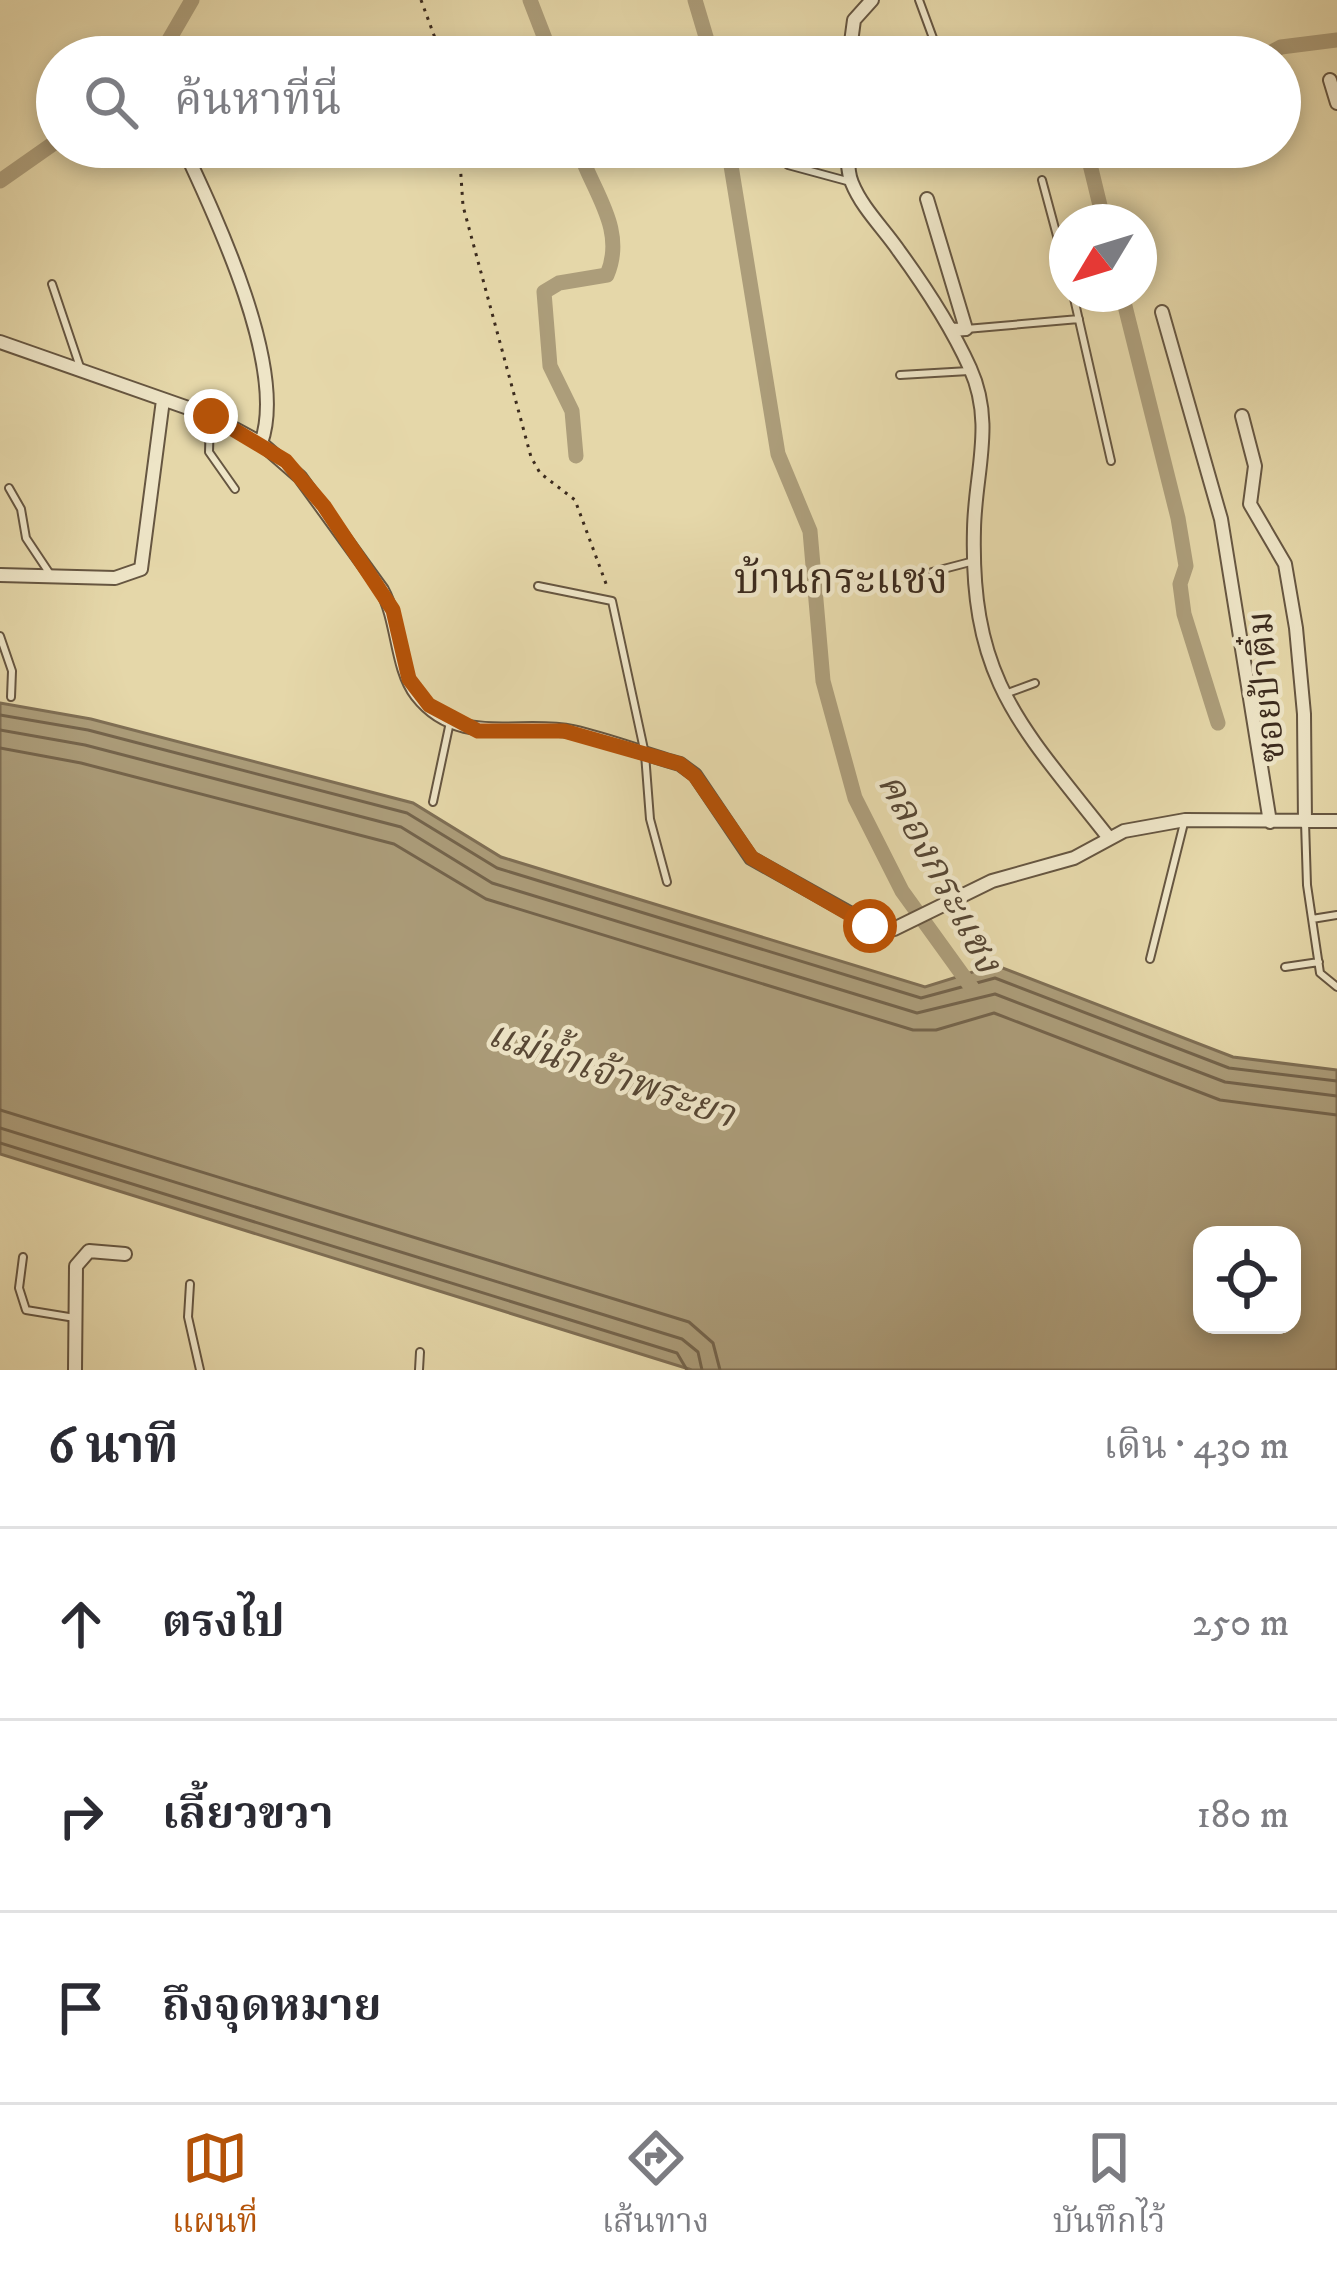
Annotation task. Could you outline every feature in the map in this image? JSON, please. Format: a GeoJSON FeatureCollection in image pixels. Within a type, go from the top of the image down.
{"type":"FeatureCollection","features":[{"type":"Feature","properties":{"kind":"street"},"geometry":{"type":"LineString","coordinates":[[852,36],[854,20],[872,0]]}},
{"type":"Feature","properties":{"kind":"street"},"geometry":{"type":"LineString","coordinates":[[1330,80],[1337,103]]}},
{"type":"Feature","properties":{"kind":"street"},"geometry":{"type":"LineString","coordinates":[[193,168],[246,303],[270,410],[261,443]]}},
{"type":"Feature","properties":{"kind":"street"},"geometry":{"type":"LineString","coordinates":[[849,168],[850,182],[951,330],[972,371],[986,432],[977,477],[974,562],[984,649],[1001,695],[1109,838]]}},
{"type":"Feature","properties":{"kind":"street"},"geometry":{"type":"LineString","coordinates":[[927,199],[966,329],[951,330]]}},
{"type":"Feature","properties":{"kind":"street"},"geometry":{"type":"LineString","coordinates":[[1162,312],[1221,519],[1270,822]]}},
{"type":"Feature","properties":{"kind":"street"},"geometry":{"type":"LineString","coordinates":[[0,342],[211,416],[261,443],[286,461],[324,506],[382,590],[418,696],[478,731],[577,733],[680,764],[695,776],[730,834],[773,874],[870,926],[895,929],[992,881],[1074,858],[1109,838],[1185,820],[1337,820]]}},
{"type":"Feature","properties":{"kind":"street"},"geometry":{"type":"LineString","coordinates":[[0,575],[115,578],[141,569],[163,400]]}},
{"type":"Feature","properties":{"kind":"street","name":"ซอยป้าติ๋ม"},"geometry":{"type":"LineString","coordinates":[[1242,416],[1255,466],[1250,503],[1285,564],[1295,628],[1304,714],[1305,822]]}},
{"type":"Feature","properties":{"kind":"street"},"geometry":{"type":"LineString","coordinates":[[75,1370],[80,1257],[89,1251],[125,1254]]}},
{"type":"Feature","properties":{"kind":"lane"},"geometry":{"type":"LineString","coordinates":[[919,0],[932,36]]}},
{"type":"Feature","properties":{"kind":"lane"},"geometry":{"type":"LineString","coordinates":[[799,168],[850,182]]}},
{"type":"Feature","properties":{"kind":"lane"},"geometry":{"type":"LineString","coordinates":[[1042,180],[1049,206]]}},
{"type":"Feature","properties":{"kind":"lane"},"geometry":{"type":"LineString","coordinates":[[52,284],[81,370]]}},
{"type":"Feature","properties":{"kind":"lane"},"geometry":{"type":"LineString","coordinates":[[1077,312],[1111,461]]}},
{"type":"Feature","properties":{"kind":"lane"},"geometry":{"type":"LineString","coordinates":[[966,329],[1079,319]]}},
{"type":"Feature","properties":{"kind":"lane"},"geometry":{"type":"LineString","coordinates":[[900,375],[972,371]]}},
{"type":"Feature","properties":{"kind":"lane"},"geometry":{"type":"LineString","coordinates":[[211,416],[209,452],[235,489]]}},
{"type":"Feature","properties":{"kind":"lane"},"geometry":{"type":"LineString","coordinates":[[9,488],[21,509],[26,538],[52,577]]}},
{"type":"Feature","properties":{"kind":"lane"},"geometry":{"type":"LineString","coordinates":[[932,572],[974,562]]}},
{"type":"Feature","properties":{"kind":"lane"},"geometry":{"type":"LineString","coordinates":[[538,586],[612,601],[646,754],[646,797],[668,882]]}},
{"type":"Feature","properties":{"kind":"lane"},"geometry":{"type":"LineString","coordinates":[[0,637],[13,670],[11,697]]}},
{"type":"Feature","properties":{"kind":"lane"},"geometry":{"type":"LineString","coordinates":[[1001,695],[1035,683]]}},
{"type":"Feature","properties":{"kind":"lane"},"geometry":{"type":"LineString","coordinates":[[434,802],[451,718]]}},
{"type":"Feature","properties":{"kind":"lane"},"geometry":{"type":"LineString","coordinates":[[1150,959],[1185,820]]}},
{"type":"Feature","properties":{"kind":"lane"},"geometry":{"type":"LineString","coordinates":[[1305,822],[1319,962],[1326,982],[1337,987]]}},
{"type":"Feature","properties":{"kind":"lane"},"geometry":{"type":"LineString","coordinates":[[1312,919],[1337,915]]}},
{"type":"Feature","properties":{"kind":"lane"},"geometry":{"type":"LineString","coordinates":[[1285,968],[1319,962]]}},
{"type":"Feature","properties":{"kind":"lane"},"geometry":{"type":"LineString","coordinates":[[23,1257],[19,1288],[26,1310],[75,1318]]}},
{"type":"Feature","properties":{"kind":"lane"},"geometry":{"type":"LineString","coordinates":[[190,1284],[188,1316],[200,1370]]}},
{"type":"Feature","properties":{"kind":"lane"},"geometry":{"type":"LineString","coordinates":[[419,1370],[420,1352]]}},
{"type":"Feature","properties":{"kind":"path"},"geometry":{"type":"LineString","coordinates":[[421,0],[434,36]]}},
{"type":"Feature","properties":{"kind":"path"},"geometry":{"type":"LineString","coordinates":[[460,168],[463,206],[531,457],[540,473],[575,500],[612,601]]}},
{"type":"Feature","properties":{"kind":"water","name":"แม่น้ำเจ้าพระยา"},"geometry":{"type":"Polygon","coordinates":[[[0,703],[91,719],[413,803],[501,857],[925,987],[995,965],[1233,1057],[1337,1070],[1337,1370],[692,1370],[0,1154],[0,703]]]}},
{"type":"Feature","properties":{"kind":"waterway"},"geometry":{"type":"LineString","coordinates":[[171,36],[192,0]]}},
{"type":"Feature","properties":{"kind":"waterway"},"geometry":{"type":"LineString","coordinates":[[530,0],[544,36]]}},
{"type":"Feature","properties":{"kind":"waterway","name":"คลองกระแชง"},"geometry":{"type":"LineString","coordinates":[[695,0],[706,36]]}},
{"type":"Feature","properties":{"kind":"waterway"},"geometry":{"type":"LineString","coordinates":[[1301,44],[1337,40]]}},
{"type":"Feature","properties":{"kind":"waterway"},"geometry":{"type":"LineString","coordinates":[[0,181],[36,156]]}},
{"type":"Feature","properties":{"kind":"waterway"},"geometry":{"type":"LineString","coordinates":[[576,456],[572,411],[550,366],[544,292],[559,283],[607,275],[612,258],[610,225],[586,168]]}},
{"type":"Feature","properties":{"kind":"waterway","name":"คลองกระแชง"},"geometry":{"type":"LineString","coordinates":[[731,168],[778,454],[810,531],[823,681],[855,798],[902,891],[972,988]]}},
{"type":"Feature","properties":{"kind":"waterway"},"geometry":{"type":"LineString","coordinates":[[1091,168],[1100,204]]}},
{"type":"Feature","properties":{"kind":"waterway"},"geometry":{"type":"LineString","coordinates":[[1126,312],[1178,518],[1186,566],[1180,584],[1184,614],[1218,723]]}},
{"type":"Feature","properties":{"kind":"district","name":"บ้านกระแชง"},"geometry":{"type":"Point","coordinates":[841,581]}},
{"type":"Feature","properties":{"kind":"route"},"geometry":{"type":"LineString","coordinates":[[211,416],[286,461],[324,506],[393,610],[409,679],[429,705],[478,731],[577,733],[680,764],[695,776],[730,834],[752,858],[870,926]]}}]}
